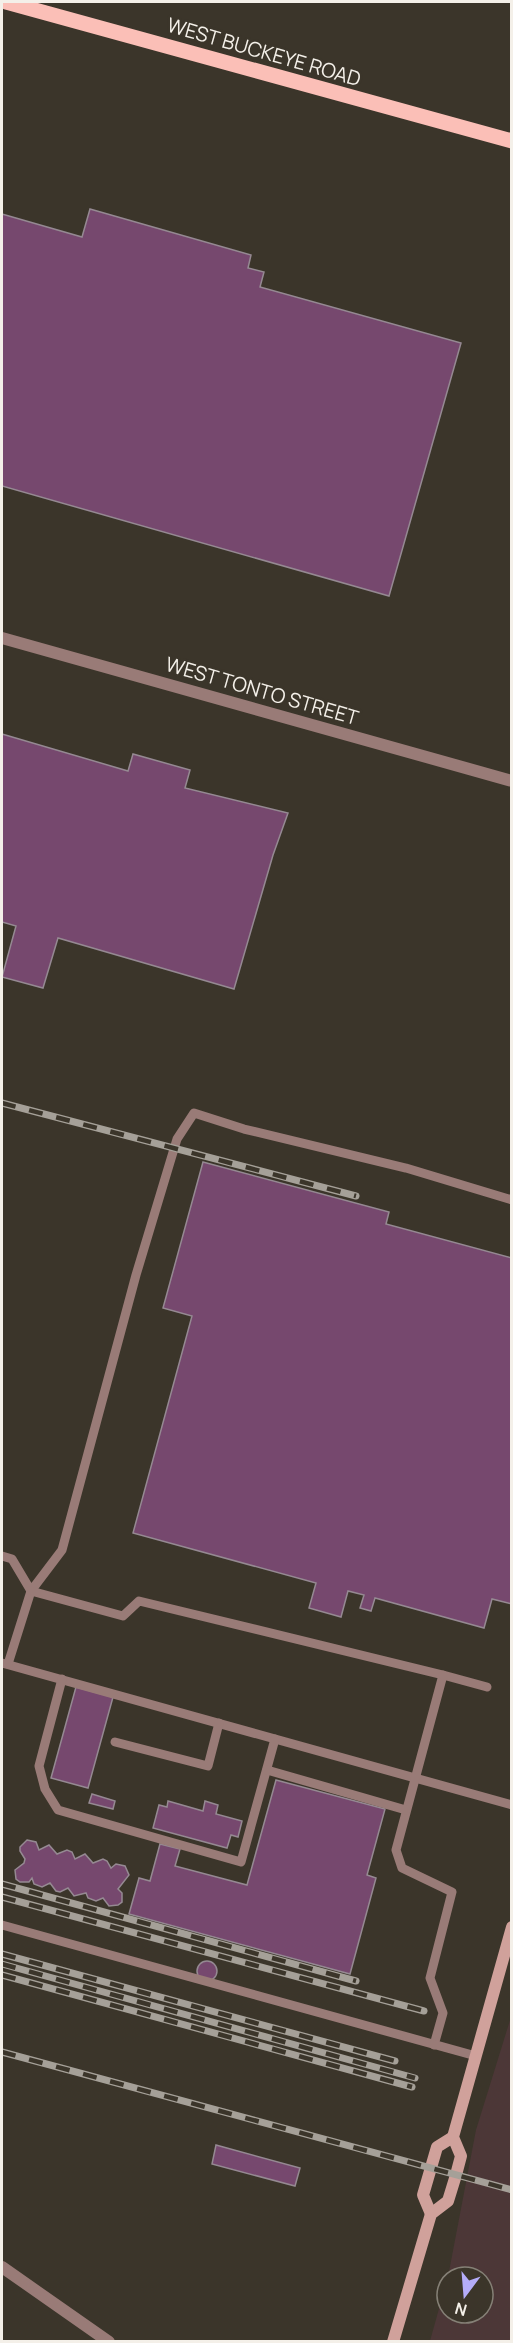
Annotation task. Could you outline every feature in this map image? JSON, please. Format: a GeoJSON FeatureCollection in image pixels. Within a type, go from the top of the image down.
{"type":"FeatureCollection","features":[{"type":"Feature","properties":{"kind":"main road","name":"WEST BUCKEYE ROAD"},"geometry":{"type":"LineString","coordinates":[[6,2],[512,141]]}},
{"type":"Feature","properties":{"kind":"main road"},"geometry":{"type":"LineString","coordinates":[[393,2342],[431,2214],[448,2201],[456,2175],[461,2156],[453,2137],[512,1927]]}},
{"type":"Feature","properties":{"kind":"main road"},"geometry":{"type":"LineString","coordinates":[[431,2214],[423,2195],[438,2147],[453,2137]]}},
{"type":"Feature","properties":{"kind":"street","name":"WEST TONTO STREET"},"geometry":{"type":"LineString","coordinates":[[2,638],[512,782]]}},
{"type":"Feature","properties":{"kind":"street"},"geometry":{"type":"LineString","coordinates":[[2,2267],[110,2342]]}},
{"type":"Feature","properties":{"kind":"lane"},"geometry":{"type":"LineString","coordinates":[[512,1200],[406,1168],[244,1129],[194,1113],[177,1139],[62,1550],[31,1591],[5,1663],[512,1805]]}},
{"type":"Feature","properties":{"kind":"lane"},"geometry":{"type":"LineString","coordinates":[[2,1556],[12,1560],[31,1591],[123,1616],[139,1601],[487,1687]]}},
{"type":"Feature","properties":{"kind":"lane"},"geometry":{"type":"LineString","coordinates":[[434,2045],[443,2013],[430,1978],[452,1892],[402,1868],[396,1850],[443,1675]]}},
{"type":"Feature","properties":{"kind":"lane"},"geometry":{"type":"LineString","coordinates":[[62,1679],[39,1766],[45,1789],[58,1810],[241,1862],[275,1739]]}},
{"type":"Feature","properties":{"kind":"lane"},"geometry":{"type":"LineString","coordinates":[[115,1742],[208,1766],[219,1723]]}},
{"type":"Feature","properties":{"kind":"lane"},"geometry":{"type":"LineString","coordinates":[[267,1770],[406,1810]]}},
{"type":"Feature","properties":{"kind":"lane"},"geometry":{"type":"LineString","coordinates":[[2,1925],[476,2056]]}},
{"type":"Feature","properties":{"kind":"shaded area"},"geometry":{"type":"Polygon","coordinates":[[[511,2017],[511,2341],[430,2341],[435,2323],[435,2325],[495,2325],[495,2265],[450,2265],[476,2130],[511,2017]]]}},
{"type":"Feature","properties":{"kind":"building"},"geometry":{"type":"Polygon","coordinates":[[[90,209],[251,255],[248,268],[264,272],[260,287],[461,343],[389,596],[2,486],[2,214],[82,237],[90,209]]]}},
{"type":"Feature","properties":{"kind":"building"},"geometry":{"type":"Polygon","coordinates":[[[2,734],[128,771],[133,754],[190,770],[185,788],[288,813],[273,855],[234,989],[58,938],[43,988],[2,977],[16,926],[2,922],[2,734]]]}},
{"type":"Feature","properties":{"kind":"building"},"geometry":{"type":"Polygon","coordinates":[[[203,1162],[389,1212],[386,1224],[512,1258],[512,1604],[492,1599],[484,1628],[375,1598],[371,1611],[360,1608],[364,1595],[348,1591],[341,1617],[309,1608],[316,1583],[133,1533],[192,1316],[163,1308],[203,1162]]]}},
{"type":"Feature","properties":{"kind":"building"},"geometry":{"type":"Polygon","coordinates":[[[76,1687],[113,1697],[88,1788],[51,1778],[76,1687]]]}},
{"type":"Feature","properties":{"kind":"building"},"geometry":{"type":"Polygon","coordinates":[[[276,1780],[385,1809],[367,1875],[376,1878],[350,1974],[129,1914],[139,1878],[150,1881],[160,1844],[180,1849],[175,1866],[247,1885],[276,1780]]]}},
{"type":"Feature","properties":{"kind":"building"},"geometry":{"type":"Polygon","coordinates":[[[92,1794],[115,1801],[113,1809],[89,1803],[92,1794]]]}},
{"type":"Feature","properties":{"kind":"building"},"geometry":{"type":"Polygon","coordinates":[[[168,1801],[203,1811],[205,1801],[218,1805],[216,1814],[242,1821],[238,1837],[231,1835],[227,1848],[153,1828],[159,1805],[167,1807],[168,1801]]]}},
{"type":"Feature","properties":{"kind":"building"},"geometry":{"type":"Polygon","coordinates":[[[27,1840],[36,1842],[39,1850],[49,1845],[57,1854],[67,1850],[72,1852],[75,1859],[85,1854],[93,1863],[103,1859],[111,1868],[116,1864],[125,1866],[129,1875],[118,1889],[122,1893],[122,1902],[109,1906],[103,1898],[96,1901],[88,1898],[86,1893],[74,1896],[68,1888],[60,1892],[56,1891],[50,1883],[42,1887],[34,1884],[32,1878],[29,1882],[20,1882],[16,1879],[15,1870],[24,1863],[25,1859],[20,1847],[27,1840]]]}},
{"type":"Feature","properties":{"kind":"building"},"geometry":{"type":"Polygon","coordinates":[[[207,1961],[214,1964],[217,1971],[214,1978],[207,1981],[200,1978],[197,1971],[200,1964],[207,1961]]]}},
{"type":"Feature","properties":{"kind":"building"},"geometry":{"type":"Polygon","coordinates":[[[216,2145],[300,2168],[295,2186],[212,2164],[216,2145]]]}},
{"type":"Feature","properties":{"kind":"railway"},"geometry":{"type":"LineString","coordinates":[[2,1103],[356,1196]]}},
{"type":"Feature","properties":{"kind":"railway"},"geometry":{"type":"LineString","coordinates":[[2,1884],[356,1981]]}},
{"type":"Feature","properties":{"kind":"railway"},"geometry":{"type":"LineString","coordinates":[[2,1897],[424,2011]]}},
{"type":"Feature","properties":{"kind":"railway"},"geometry":{"type":"LineString","coordinates":[[2,1954],[395,2061]]}},
{"type":"Feature","properties":{"kind":"railway"},"geometry":{"type":"LineString","coordinates":[[2,1964],[415,2078]]}},
{"type":"Feature","properties":{"kind":"railway"},"geometry":{"type":"LineString","coordinates":[[2,1975],[412,2087]]}},
{"type":"Feature","properties":{"kind":"railway"},"geometry":{"type":"LineString","coordinates":[[2,2052],[512,2190]]}}]}
